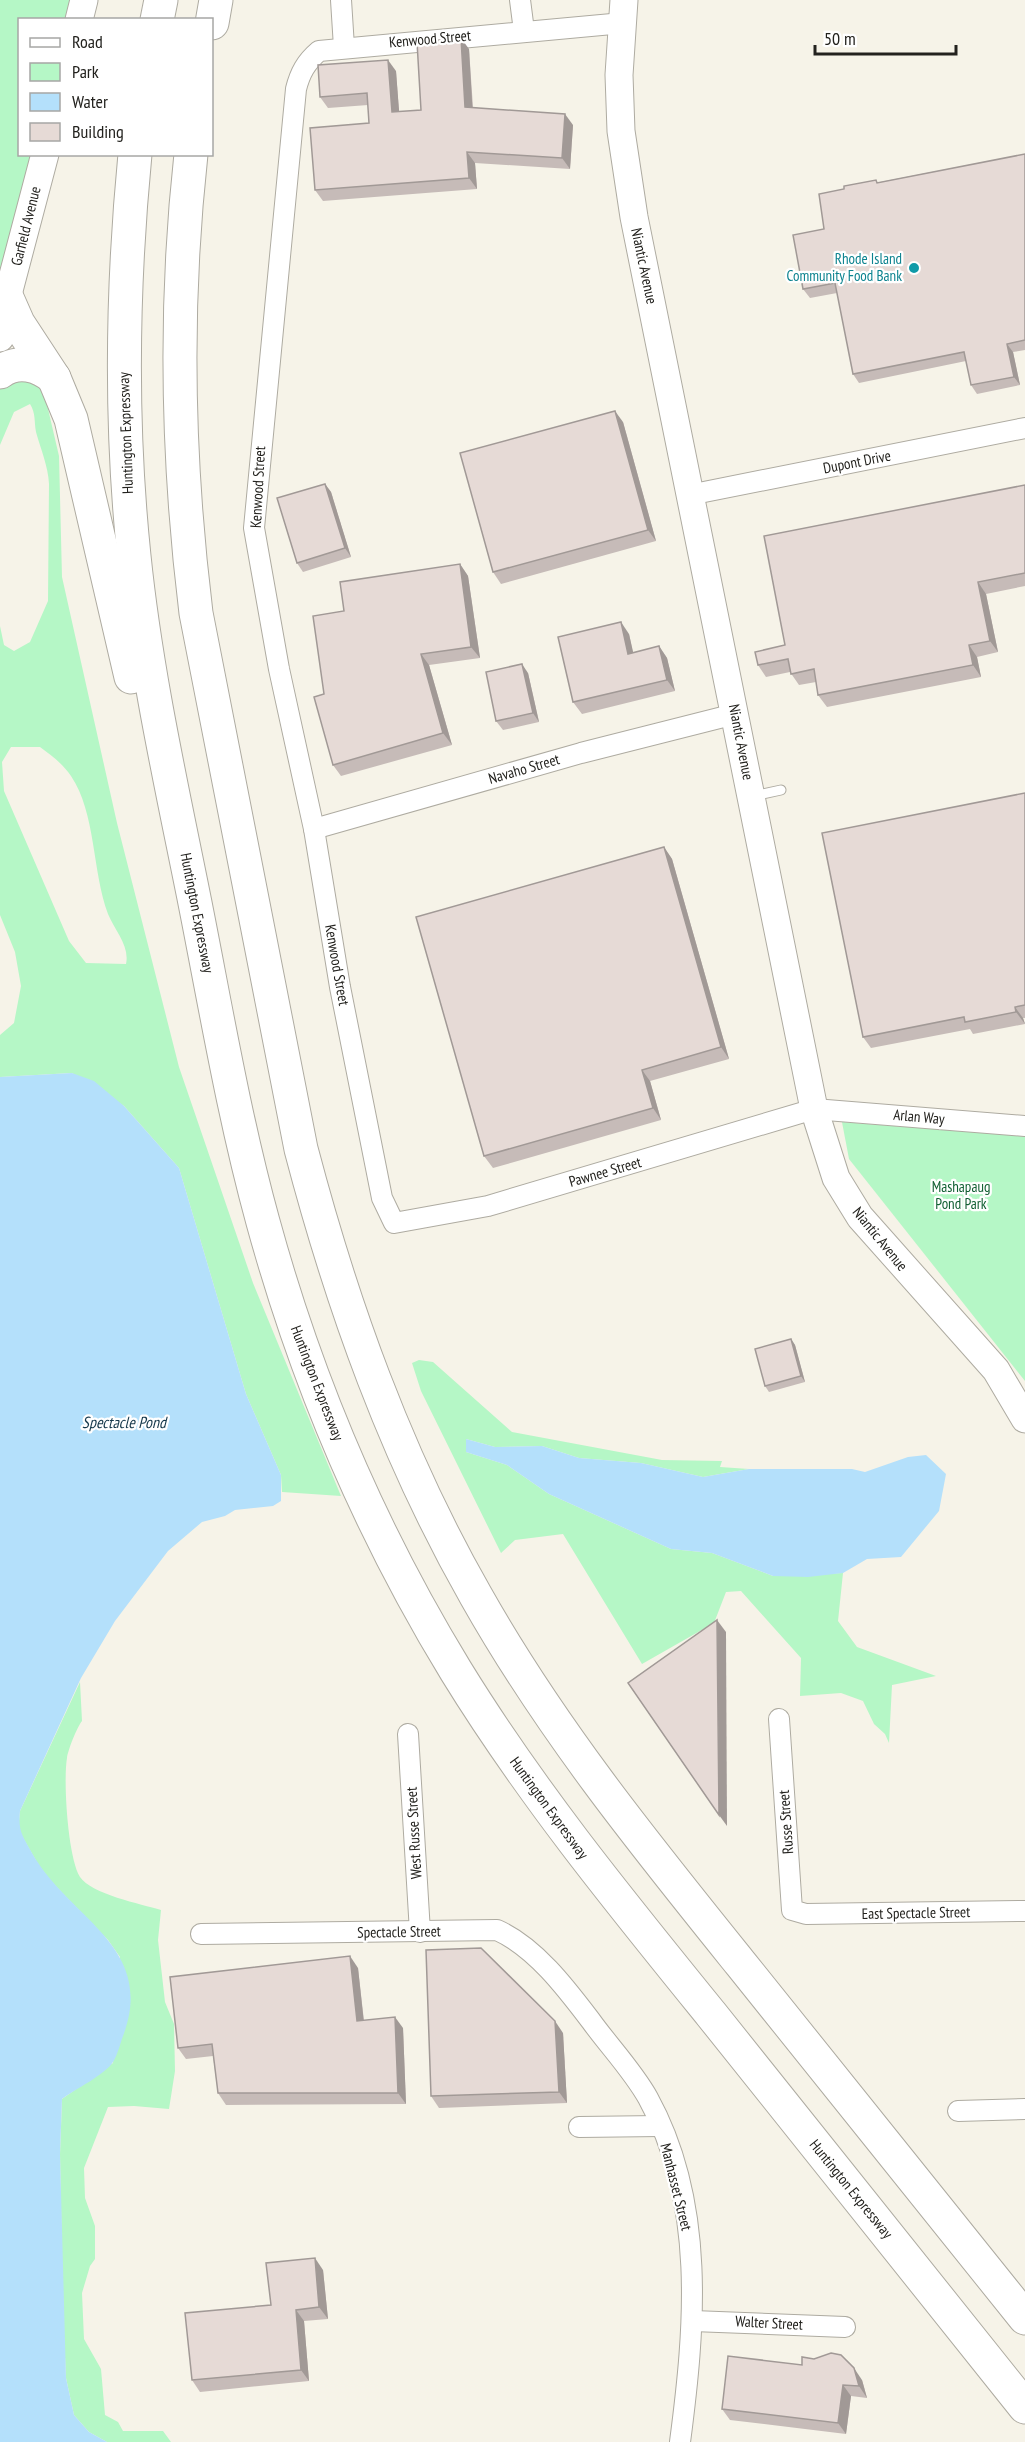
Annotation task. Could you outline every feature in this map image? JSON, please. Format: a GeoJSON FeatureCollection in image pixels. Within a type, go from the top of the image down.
{"type":"FeatureCollection","features":[{"type":"Feature","properties":{"kind":"highway"},"geometry":{"type":"LineString","coordinates":[[157,18],[161,0]]}},
{"type":"Feature","properties":{"kind":"highway"},"geometry":{"type":"LineString","coordinates":[[213,18],[216,0]]}},
{"type":"Feature","properties":{"kind":"highway","name":"Huntington Expressway"},"geometry":{"type":"LineString","coordinates":[[135,156],[125,292],[125,429],[129,498],[143,628],[198,921],[247,1158],[284,1292],[313,1376],[353,1473],[419,1606],[489,1724],[570,1838],[1025,2407]]}},
{"type":"Feature","properties":{"kind":"highway"},"geometry":{"type":"LineString","coordinates":[[191,156],[180,270],[178,408],[182,475],[196,613],[301,1149],[319,1216],[361,1346],[408,1462],[443,1535],[493,1625],[547,1711],[635,1831],[1025,2318]]}},
{"type":"Feature","properties":{"kind":"highway"},"geometry":{"type":"LineString","coordinates":[[4,304],[54,378],[76,437],[150,759],[198,921]]}},
{"type":"Feature","properties":{"kind":"highway"},"geometry":{"type":"LineString","coordinates":[[0,372],[12,366],[29,365],[54,378]]}},
{"type":"Feature","properties":{"kind":"street"},"geometry":{"type":"LineString","coordinates":[[80,18],[84,0]]}},
{"type":"Feature","properties":{"kind":"street"},"geometry":{"type":"LineString","coordinates":[[341,0],[344,47]]}},
{"type":"Feature","properties":{"kind":"street"},"geometry":{"type":"LineString","coordinates":[[520,0],[524,31]]}},
{"type":"Feature","properties":{"kind":"street","name":"Kenwood Street"},"geometry":{"type":"LineString","coordinates":[[394,1223],[382,1198],[340,987],[314,829],[267,603],[254,528],[254,508],[296,89],[299,75],[319,51],[524,31],[623,12]]}},
{"type":"Feature","properties":{"kind":"street","name":"Niantic Avenue"},"geometry":{"type":"LineString","coordinates":[[623,12],[619,75],[621,130],[634,217],[814,1109],[836,1178],[860,1217],[996,1370],[1025,1419]]}},
{"type":"Feature","properties":{"kind":"street","name":"Garfield Avenue"},"geometry":{"type":"LineString","coordinates":[[0,338],[4,304],[44,156]]}},
{"type":"Feature","properties":{"kind":"street","name":"Dupont Drive"},"geometry":{"type":"LineString","coordinates":[[689,495],[1025,428]]}},
{"type":"Feature","properties":{"kind":"street","name":"Navaho Street"},"geometry":{"type":"LineString","coordinates":[[314,829],[581,753],[735,714]]}},
{"type":"Feature","properties":{"kind":"street","name":"Arlan Way"},"geometry":{"type":"LineString","coordinates":[[814,1109],[1025,1126]]}},
{"type":"Feature","properties":{"kind":"street","name":"Pawnee Street"},"geometry":{"type":"LineString","coordinates":[[394,1223],[488,1206],[814,1109]]}},
{"type":"Feature","properties":{"kind":"street","name":"Russe Street"},"geometry":{"type":"LineString","coordinates":[[779,1719],[792,1910],[806,1914]]}},
{"type":"Feature","properties":{"kind":"street","name":"West Russe Street"},"geometry":{"type":"LineString","coordinates":[[408,1734],[420,1932]]}},
{"type":"Feature","properties":{"kind":"street","name":"East Spectacle Street"},"geometry":{"type":"LineString","coordinates":[[806,1914],[1025,1911]]}},
{"type":"Feature","properties":{"kind":"street","name":"Spectacle Street"},"geometry":{"type":"LineString","coordinates":[[201,1934],[497,1930],[524,1944],[570,1996]]}},
{"type":"Feature","properties":{"kind":"street","name":"Manhasset Street"},"geometry":{"type":"LineString","coordinates":[[570,1996],[648,2097],[675,2166],[687,2222],[693,2281],[691,2361],[680,2442]]}},
{"type":"Feature","properties":{"kind":"street"},"geometry":{"type":"LineString","coordinates":[[958,2111],[1025,2109]]}},
{"type":"Feature","properties":{"kind":"street"},"geometry":{"type":"LineString","coordinates":[[579,2127],[660,2126]]}},
{"type":"Feature","properties":{"kind":"street","name":"Walter Street"},"geometry":{"type":"LineString","coordinates":[[693,2321],[845,2327]]}},
{"type":"Feature","properties":{"kind":"lane"},"geometry":{"type":"LineString","coordinates":[[752,796],[781,790]]}},
{"type":"Feature","properties":{"kind":"green space"},"geometry":{"type":"Polygon","coordinates":[[[0,0],[89,0],[85,18],[18,18],[18,156],[54,156],[27,270],[0,270],[0,0]]]}},
{"type":"Feature","properties":{"kind":"green space"},"geometry":{"type":"Polygon","coordinates":[[[0,362],[38,366],[59,456],[62,577],[117,823],[179,1067],[253,1283],[341,1496],[282,1492],[281,1475],[246,1394],[179,1168],[124,1106],[72,1073],[0,1077],[0,1035],[14,1023],[21,986],[15,952],[0,915],[0,626],[4,645],[14,651],[30,642],[48,601],[49,484],[30,404],[14,412],[0,445],[0,362]],[[11,747],[2,762],[4,791],[69,941],[86,963],[126,964],[124,945],[108,914],[103,897],[85,807],[79,791],[64,768],[40,747],[11,747]]]}},
{"type":"Feature","properties":{"kind":"green space","name":"Mashapaug Pond Park"},"geometry":{"type":"Polygon","coordinates":[[[842,1122],[1025,1136],[1025,1381],[849,1159],[842,1122]]]}},
{"type":"Feature","properties":{"kind":"green space"},"geometry":{"type":"Polygon","coordinates":[[[419,1360],[433,1362],[512,1432],[662,1460],[722,1461],[720,1467],[749,1469],[703,1477],[641,1463],[579,1458],[542,1446],[495,1447],[466,1439],[466,1452],[507,1465],[549,1494],[671,1549],[712,1553],[773,1576],[843,1573],[838,1621],[857,1647],[936,1676],[892,1685],[889,1743],[885,1734],[874,1724],[863,1701],[841,1693],[800,1696],[801,1658],[741,1591],[726,1592],[714,1623],[642,1664],[563,1534],[515,1540],[501,1553],[421,1391],[412,1363],[419,1360]]]}},
{"type":"Feature","properties":{"kind":"green space"},"geometry":{"type":"Polygon","coordinates":[[[80,1682],[82,1721],[69,1750],[66,1769],[67,1819],[72,1854],[80,1877],[86,1883],[117,1898],[161,1910],[158,1940],[165,2002],[174,2024],[175,2071],[169,2109],[134,2106],[108,2107],[84,2168],[85,2198],[95,2226],[95,2259],[90,2266],[82,2293],[84,2339],[101,2369],[105,2415],[118,2422],[123,2431],[163,2431],[171,2442],[107,2442],[89,2432],[74,2415],[66,2378],[60,2154],[62,2099],[113,2063],[120,1957],[108,1940],[43,1873],[18,1829],[20,1811],[80,1682]]]}},
{"type":"Feature","properties":{"kind":"water","name":"Spectacle Pond"},"geometry":{"type":"Polygon","coordinates":[[[72,1073],[94,1081],[124,1106],[179,1168],[246,1394],[281,1475],[281,1501],[273,1506],[235,1510],[225,1516],[202,1522],[168,1551],[115,1621],[81,1678],[20,1811],[22,1833],[32,1853],[48,1876],[104,1936],[119,1956],[128,1979],[130,2005],[123,2036],[113,2062],[97,2077],[62,2099],[60,2154],[66,2378],[74,2415],[89,2432],[107,2442],[0,2442],[0,1077],[72,1073]]]}},
{"type":"Feature","properties":{"kind":"water"},"geometry":{"type":"Polygon","coordinates":[[[466,1439],[495,1447],[542,1446],[579,1458],[641,1463],[703,1477],[749,1469],[852,1469],[865,1472],[908,1457],[926,1455],[946,1474],[939,1511],[901,1557],[867,1559],[843,1573],[808,1577],[773,1576],[712,1553],[671,1549],[549,1494],[507,1465],[466,1452],[466,1439]]]}},
{"type":"Feature","properties":{"kind":"building"},"geometry":{"type":"Polygon","coordinates":[[[461,38],[465,107],[565,114],[562,158],[467,152],[469,178],[315,190],[310,128],[369,123],[367,93],[320,97],[318,65],[388,60],[392,112],[421,110],[417,42],[461,38]]]}},
{"type":"Feature","properties":{"kind":"building","name":"Rhode Island Community Food Bank"},"geometry":{"type":"Polygon","coordinates":[[[1025,154],[1025,340],[1007,344],[1014,377],[971,385],[964,352],[853,374],[835,283],[803,289],[793,235],[824,229],[819,194],[844,189],[844,186],[876,180],[877,183],[1025,154]]]}},
{"type":"Feature","properties":{"kind":"building"},"geometry":{"type":"Polygon","coordinates":[[[615,411],[648,530],[493,572],[460,453],[615,411]]]}},
{"type":"Feature","properties":{"kind":"building"},"geometry":{"type":"Polygon","coordinates":[[[325,484],[345,548],[297,563],[277,498],[325,484]]]}},
{"type":"Feature","properties":{"kind":"building"},"geometry":{"type":"Polygon","coordinates":[[[1025,485],[1025,573],[978,582],[990,641],[969,645],[973,665],[818,695],[814,669],[791,674],[788,659],[758,665],[755,652],[785,645],[764,536],[1025,485]]]}},
{"type":"Feature","properties":{"kind":"building"},"geometry":{"type":"Polygon","coordinates":[[[460,564],[471,647],[421,654],[443,733],[333,765],[314,697],[324,694],[313,616],[344,611],[340,582],[460,564]]]}},
{"type":"Feature","properties":{"kind":"building"},"geometry":{"type":"Polygon","coordinates":[[[621,622],[628,654],[659,646],[667,680],[573,702],[558,637],[621,622]]]}},
{"type":"Feature","properties":{"kind":"building"},"geometry":{"type":"Polygon","coordinates":[[[522,664],[533,713],[496,721],[486,672],[522,664]]]}},
{"type":"Feature","properties":{"kind":"building"},"geometry":{"type":"Polygon","coordinates":[[[1025,793],[1025,1005],[1015,1007],[1016,1012],[965,1022],[964,1017],[863,1037],[822,833],[1025,793]]]}},
{"type":"Feature","properties":{"kind":"building"},"geometry":{"type":"Polygon","coordinates":[[[664,847],[721,1047],[642,1070],[653,1108],[484,1156],[416,917],[664,847]]]}},
{"type":"Feature","properties":{"kind":"building"},"geometry":{"type":"Polygon","coordinates":[[[791,1339],[801,1376],[765,1386],[755,1349],[791,1339]]]}},
{"type":"Feature","properties":{"kind":"building"},"geometry":{"type":"Polygon","coordinates":[[[717,1620],[719,1815],[628,1683],[717,1620]]]}},
{"type":"Feature","properties":{"kind":"building"},"geometry":{"type":"Polygon","coordinates":[[[481,1948],[555,2021],[559,2092],[431,2096],[426,1950],[481,1948]]]}},
{"type":"Feature","properties":{"kind":"building"},"geometry":{"type":"Polygon","coordinates":[[[350,1956],[357,2021],[395,2017],[398,2093],[218,2093],[212,2044],[178,2048],[170,1977],[350,1956]]]}},
{"type":"Feature","properties":{"kind":"building"},"geometry":{"type":"Polygon","coordinates":[[[315,2258],[319,2307],[296,2310],[301,2370],[192,2380],[185,2313],[271,2305],[266,2263],[315,2258]]]}},
{"type":"Feature","properties":{"kind":"building"},"geometry":{"type":"Polygon","coordinates":[[[831,2353],[841,2355],[854,2368],[859,2386],[843,2385],[838,2423],[722,2409],[728,2356],[802,2365],[802,2357],[814,2359],[831,2353]]]}},
{"type":"Feature","properties":{"kind":"place","name":"Rhode Island Community Food Bank"},"geometry":{"type":"Point","coordinates":[914,268]}}]}
